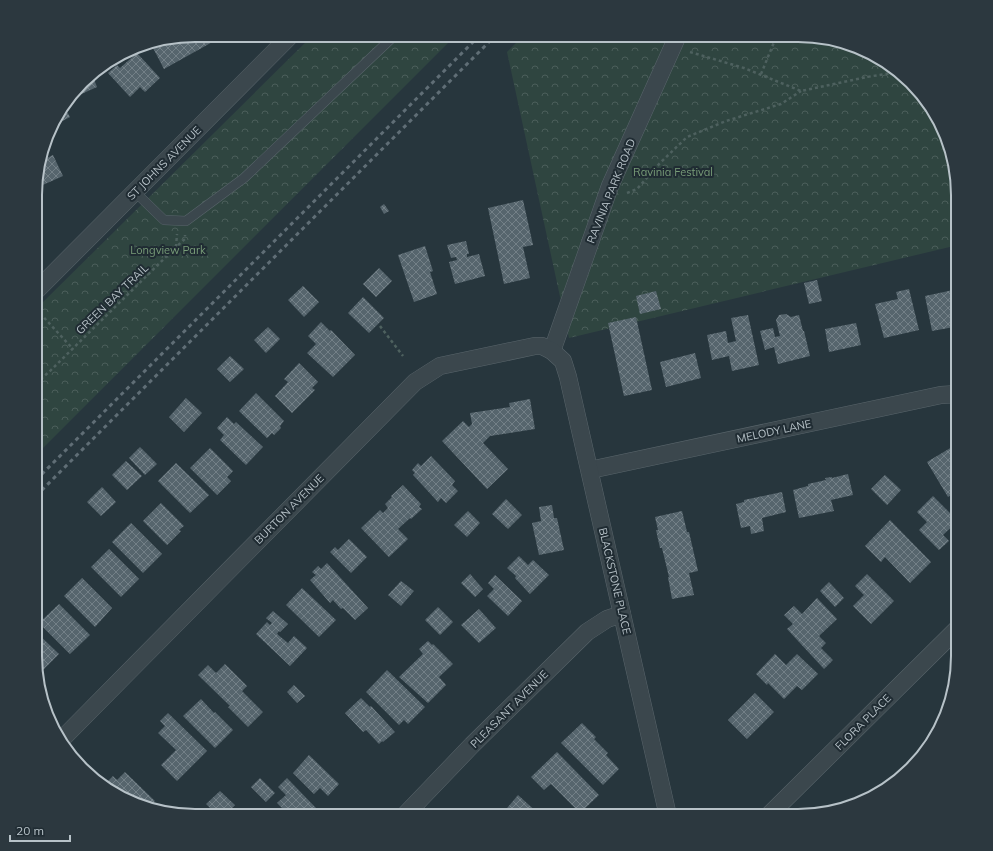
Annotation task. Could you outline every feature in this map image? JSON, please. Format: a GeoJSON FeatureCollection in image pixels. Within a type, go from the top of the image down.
{"type":"FeatureCollection","features":[{"type":"Feature","properties":{"kind":"street","name":"ST JOHNS AVENUE"},"geometry":{"type":"LineString","coordinates":[[42,285],[283,42]]}},
{"type":"Feature","properties":{"kind":"street","name":"RAVINIA PARK ROAD"},"geometry":{"type":"LineString","coordinates":[[552,351],[610,186],[675,42]]}},
{"type":"Feature","properties":{"kind":"street","name":"BURTON AVENUE"},"geometry":{"type":"LineString","coordinates":[[65,736],[415,382],[440,366],[535,346],[542,346],[552,351]]}},
{"type":"Feature","properties":{"kind":"street","name":"BLACKSTONE PLACE"},"geometry":{"type":"LineString","coordinates":[[552,351],[563,361],[568,377],[666,809]]}},
{"type":"Feature","properties":{"kind":"street","name":"MELODY LANE"},"geometry":{"type":"LineString","coordinates":[[590,470],[941,395],[951,394]]}},
{"type":"Feature","properties":{"kind":"street","name":"PLEASANT AVENUE"},"geometry":{"type":"LineString","coordinates":[[411,809],[472,745],[587,632],[607,619],[622,614]]}},
{"type":"Feature","properties":{"kind":"street","name":"FLORA PLACE"},"geometry":{"type":"LineString","coordinates":[[775,809],[951,635]]}},
{"type":"Feature","properties":{"kind":"lane"},"geometry":{"type":"LineString","coordinates":[[135,192],[164,220],[186,221],[244,178],[388,42]]}},
{"type":"Feature","properties":{"kind":"path"},"geometry":{"type":"LineString","coordinates":[[678,42],[801,91]]}},
{"type":"Feature","properties":{"kind":"path"},"geometry":{"type":"LineString","coordinates":[[761,74],[774,42]]}},
{"type":"Feature","properties":{"kind":"path"},"geometry":{"type":"LineString","coordinates":[[604,203],[637,188],[687,137],[726,121],[781,104],[801,91],[890,73]]}},
{"type":"Feature","properties":{"kind":"path","name":"GREEN BAY TRAIL"},"geometry":{"type":"LineString","coordinates":[[42,378],[185,239],[186,221]]}},
{"type":"Feature","properties":{"kind":"path"},"geometry":{"type":"LineString","coordinates":[[42,315],[73,349]]}},
{"type":"Feature","properties":{"kind":"path"},"geometry":{"type":"LineString","coordinates":[[380,326],[404,356]]}},
{"type":"Feature","properties":{"kind":"green space","name":"Longview Park"},"geometry":{"type":"Polygon","coordinates":[[[306,42],[449,42],[42,449],[42,303],[306,42]]]}},
{"type":"Feature","properties":{"kind":"green space","name":"Ravinia Festival"},"geometry":{"type":"Polygon","coordinates":[[[517,42],[808,42],[847,50],[883,68],[899,80],[913,94],[925,110],[935,128],[943,146],[950,175],[951,247],[569,338],[507,52],[517,42]]]}},
{"type":"Feature","properties":{"kind":"building"},"geometry":{"type":"Polygon","coordinates":[[[212,42],[164,69],[153,48],[175,43],[212,42]]]}},
{"type":"Feature","properties":{"kind":"building"},"geometry":{"type":"Polygon","coordinates":[[[138,54],[160,78],[145,92],[140,87],[130,97],[108,73],[117,65],[120,68],[138,54]]]}},
{"type":"Feature","properties":{"kind":"building"},"geometry":{"type":"Polygon","coordinates":[[[94,80],[97,87],[79,95],[94,80]]]}},
{"type":"Feature","properties":{"kind":"building"},"geometry":{"type":"Polygon","coordinates":[[[67,112],[70,117],[62,121],[67,112]]]}},
{"type":"Feature","properties":{"kind":"building"},"geometry":{"type":"Polygon","coordinates":[[[53,155],[63,176],[42,185],[43,175],[46,158],[53,155]]]}},
{"type":"Feature","properties":{"kind":"building"},"geometry":{"type":"Polygon","coordinates":[[[523,200],[533,245],[523,247],[530,278],[504,284],[488,208],[523,200]]]}},
{"type":"Feature","properties":{"kind":"building"},"geometry":{"type":"Polygon","coordinates":[[[384,204],[389,211],[384,214],[380,207],[384,204]]]}},
{"type":"Feature","properties":{"kind":"building"},"geometry":{"type":"Polygon","coordinates":[[[466,241],[469,254],[467,254],[467,257],[479,254],[485,276],[455,284],[449,262],[457,260],[456,257],[451,258],[447,245],[466,241]]]}},
{"type":"Feature","properties":{"kind":"building"},"geometry":{"type":"Polygon","coordinates":[[[425,246],[433,271],[430,272],[437,294],[414,302],[398,255],[425,246]]]}},
{"type":"Feature","properties":{"kind":"building"},"geometry":{"type":"Polygon","coordinates":[[[379,268],[392,281],[376,297],[363,284],[379,268]]]}},
{"type":"Feature","properties":{"kind":"building"},"geometry":{"type":"Polygon","coordinates":[[[817,280],[822,301],[809,304],[804,283],[817,280]]]}},
{"type":"Feature","properties":{"kind":"building"},"geometry":{"type":"Polygon","coordinates":[[[303,286],[319,302],[304,317],[288,300],[303,286]]]}},
{"type":"Feature","properties":{"kind":"building"},"geometry":{"type":"Polygon","coordinates":[[[909,289],[919,330],[884,338],[875,304],[898,299],[896,292],[909,289]]]}},
{"type":"Feature","properties":{"kind":"building"},"geometry":{"type":"Polygon","coordinates":[[[951,290],[951,328],[932,331],[925,296],[951,290]]]}},
{"type":"Feature","properties":{"kind":"building"},"geometry":{"type":"Polygon","coordinates":[[[656,291],[661,309],[640,314],[636,296],[656,291]]]}},
{"type":"Feature","properties":{"kind":"building"},"geometry":{"type":"Polygon","coordinates":[[[363,297],[384,318],[369,333],[348,313],[363,297]]]}},
{"type":"Feature","properties":{"kind":"building"},"geometry":{"type":"Polygon","coordinates":[[[786,314],[791,317],[799,315],[810,356],[778,364],[774,347],[765,350],[760,331],[773,328],[775,337],[780,336],[776,320],[779,315],[786,314]]]}},
{"type":"Feature","properties":{"kind":"building"},"geometry":{"type":"Polygon","coordinates":[[[748,315],[759,365],[732,371],[729,356],[712,360],[707,335],[726,331],[728,343],[736,341],[731,318],[748,315]]]}},
{"type":"Feature","properties":{"kind":"building"},"geometry":{"type":"Polygon","coordinates":[[[636,317],[652,390],[624,396],[608,323],[636,317]]]}},
{"type":"Feature","properties":{"kind":"building"},"geometry":{"type":"Polygon","coordinates":[[[321,322],[330,331],[331,330],[355,355],[333,377],[307,353],[316,344],[308,336],[321,322]]]}},
{"type":"Feature","properties":{"kind":"building"},"geometry":{"type":"Polygon","coordinates":[[[856,323],[861,345],[829,352],[825,329],[856,323]]]}},
{"type":"Feature","properties":{"kind":"building"},"geometry":{"type":"Polygon","coordinates":[[[268,327],[280,339],[266,353],[254,340],[268,327]]]}},
{"type":"Feature","properties":{"kind":"building"},"geometry":{"type":"Polygon","coordinates":[[[695,353],[701,378],[666,387],[660,362],[695,353]]]}},
{"type":"Feature","properties":{"kind":"building"},"geometry":{"type":"Polygon","coordinates":[[[230,356],[244,369],[230,382],[217,369],[230,356]]]}},
{"type":"Feature","properties":{"kind":"building"},"geometry":{"type":"Polygon","coordinates":[[[299,363],[318,382],[312,388],[315,390],[292,413],[275,396],[288,382],[284,379],[299,363]]]}},
{"type":"Feature","properties":{"kind":"building"},"geometry":{"type":"Polygon","coordinates":[[[256,393],[284,421],[280,426],[281,428],[274,435],[272,433],[267,438],[239,411],[256,393]]]}},
{"type":"Feature","properties":{"kind":"building"},"geometry":{"type":"Polygon","coordinates":[[[186,398],[202,413],[184,432],[169,417],[186,398]]]}},
{"type":"Feature","properties":{"kind":"building"},"geometry":{"type":"Polygon","coordinates":[[[530,399],[535,429],[490,436],[483,443],[508,469],[487,489],[442,441],[463,421],[469,427],[472,424],[470,413],[510,407],[509,403],[530,399]]]}},
{"type":"Feature","properties":{"kind":"building"},"geometry":{"type":"Polygon","coordinates":[[[227,417],[234,424],[236,422],[263,447],[246,465],[220,440],[224,435],[217,428],[227,417]]]}},
{"type":"Feature","properties":{"kind":"building"},"geometry":{"type":"Polygon","coordinates":[[[140,447],[157,464],[145,475],[129,458],[140,447]]]}},
{"type":"Feature","properties":{"kind":"building"},"geometry":{"type":"Polygon","coordinates":[[[210,448],[233,471],[227,477],[231,481],[217,495],[190,468],[210,448]]]}},
{"type":"Feature","properties":{"kind":"building"},"geometry":{"type":"Polygon","coordinates":[[[951,448],[951,495],[948,497],[927,462],[951,448]]]}},
{"type":"Feature","properties":{"kind":"building"},"geometry":{"type":"Polygon","coordinates":[[[431,456],[455,481],[452,485],[458,491],[446,503],[441,498],[438,502],[413,475],[415,473],[412,470],[418,463],[421,466],[431,456]]]}},
{"type":"Feature","properties":{"kind":"building"},"geometry":{"type":"Polygon","coordinates":[[[126,461],[142,476],[127,490],[112,475],[126,461]]]}},
{"type":"Feature","properties":{"kind":"building"},"geometry":{"type":"Polygon","coordinates":[[[176,463],[209,495],[190,513],[158,481],[176,463]]]}},
{"type":"Feature","properties":{"kind":"building"},"geometry":{"type":"Polygon","coordinates":[[[848,474],[853,495],[831,500],[834,511],[799,518],[793,490],[808,486],[808,484],[826,480],[825,478],[848,474]]]}},
{"type":"Feature","properties":{"kind":"building"},"geometry":{"type":"Polygon","coordinates":[[[885,475],[901,490],[887,505],[871,489],[885,475]]]}},
{"type":"Feature","properties":{"kind":"building"},"geometry":{"type":"Polygon","coordinates":[[[403,485],[421,504],[419,507],[422,509],[398,529],[408,539],[389,557],[361,528],[380,510],[383,513],[388,508],[385,504],[403,485]]]}},
{"type":"Feature","properties":{"kind":"building"},"geometry":{"type":"Polygon","coordinates":[[[102,487],[116,502],[101,516],[87,502],[102,487]]]}},
{"type":"Feature","properties":{"kind":"building"},"geometry":{"type":"Polygon","coordinates":[[[782,492],[786,512],[762,518],[764,531],[751,534],[750,526],[741,528],[736,504],[744,502],[744,500],[782,492]]]}},
{"type":"Feature","properties":{"kind":"building"},"geometry":{"type":"Polygon","coordinates":[[[933,496],[951,514],[951,528],[943,535],[949,541],[939,550],[919,530],[927,522],[917,512],[933,496]]]}},
{"type":"Feature","properties":{"kind":"building"},"geometry":{"type":"Polygon","coordinates":[[[506,499],[522,515],[508,529],[492,514],[506,499]]]}},
{"type":"Feature","properties":{"kind":"building"},"geometry":{"type":"Polygon","coordinates":[[[161,503],[184,526],[167,545],[143,521],[161,503]]]}},
{"type":"Feature","properties":{"kind":"building"},"geometry":{"type":"Polygon","coordinates":[[[552,505],[554,518],[557,518],[564,550],[539,555],[532,523],[541,521],[539,507],[552,505]]]}},
{"type":"Feature","properties":{"kind":"building"},"geometry":{"type":"Polygon","coordinates":[[[468,511],[480,523],[467,537],[454,525],[468,511]]]}},
{"type":"Feature","properties":{"kind":"building"},"geometry":{"type":"Polygon","coordinates":[[[682,511],[687,532],[689,532],[698,571],[689,573],[694,595],[672,599],[669,577],[656,530],[658,530],[655,517],[682,511]]]}},
{"type":"Feature","properties":{"kind":"building"},"geometry":{"type":"Polygon","coordinates":[[[890,520],[931,562],[910,583],[885,557],[881,562],[865,546],[890,520]]]}},
{"type":"Feature","properties":{"kind":"building"},"geometry":{"type":"Polygon","coordinates":[[[131,523],[162,554],[143,573],[112,542],[131,523]]]}},
{"type":"Feature","properties":{"kind":"building"},"geometry":{"type":"Polygon","coordinates":[[[349,539],[367,557],[351,573],[330,552],[335,547],[338,550],[349,539]]]}},
{"type":"Feature","properties":{"kind":"building"},"geometry":{"type":"Polygon","coordinates":[[[109,549],[139,579],[121,597],[91,567],[109,549]]]}},
{"type":"Feature","properties":{"kind":"building"},"geometry":{"type":"Polygon","coordinates":[[[519,556],[528,565],[533,560],[549,575],[530,594],[515,578],[516,576],[507,568],[519,556]]]}},
{"type":"Feature","properties":{"kind":"building"},"geometry":{"type":"Polygon","coordinates":[[[327,563],[368,608],[355,620],[343,608],[341,609],[333,600],[330,603],[310,580],[316,575],[312,572],[318,566],[321,569],[327,563]]]}},
{"type":"Feature","properties":{"kind":"building"},"geometry":{"type":"Polygon","coordinates":[[[470,574],[483,589],[475,597],[461,583],[470,574]]]}},
{"type":"Feature","properties":{"kind":"building"},"geometry":{"type":"Polygon","coordinates":[[[867,574],[894,601],[871,624],[853,606],[864,595],[855,586],[867,574]]]}},
{"type":"Feature","properties":{"kind":"building"},"geometry":{"type":"Polygon","coordinates":[[[495,575],[522,601],[508,616],[487,596],[494,589],[488,583],[495,575]]]}},
{"type":"Feature","properties":{"kind":"building"},"geometry":{"type":"Polygon","coordinates":[[[82,578],[112,608],[95,627],[64,596],[82,578]]]}},
{"type":"Feature","properties":{"kind":"building"},"geometry":{"type":"Polygon","coordinates":[[[401,581],[414,591],[401,606],[388,595],[401,581]]]}},
{"type":"Feature","properties":{"kind":"building"},"geometry":{"type":"Polygon","coordinates":[[[829,582],[844,598],[835,607],[820,591],[829,582]]]}},
{"type":"Feature","properties":{"kind":"building"},"geometry":{"type":"Polygon","coordinates":[[[302,588],[336,620],[319,637],[286,605],[302,588]]]}},
{"type":"Feature","properties":{"kind":"building"},"geometry":{"type":"Polygon","coordinates":[[[817,598],[837,619],[819,636],[826,643],[821,648],[833,660],[824,669],[787,629],[793,624],[784,615],[794,606],[802,614],[817,598]]]}},
{"type":"Feature","properties":{"kind":"building"},"geometry":{"type":"Polygon","coordinates":[[[59,604],[90,635],[70,654],[42,626],[42,620],[59,604]]]}},
{"type":"Feature","properties":{"kind":"building"},"geometry":{"type":"Polygon","coordinates":[[[438,607],[453,622],[440,635],[425,620],[438,607]]]}},
{"type":"Feature","properties":{"kind":"building"},"geometry":{"type":"Polygon","coordinates":[[[479,609],[496,628],[479,643],[461,625],[479,609]]]}},
{"type":"Feature","properties":{"kind":"building"},"geometry":{"type":"Polygon","coordinates":[[[273,611],[288,624],[277,634],[288,643],[294,636],[307,648],[290,666],[256,634],[267,622],[270,625],[272,623],[266,618],[273,611]]]}},
{"type":"Feature","properties":{"kind":"building"},"geometry":{"type":"Polygon","coordinates":[[[42,638],[59,654],[42,671],[42,638]]]}},
{"type":"Feature","properties":{"kind":"building"},"geometry":{"type":"Polygon","coordinates":[[[428,641],[453,664],[439,677],[446,685],[428,703],[399,677],[423,654],[419,649],[428,641]]]}},
{"type":"Feature","properties":{"kind":"building"},"geometry":{"type":"Polygon","coordinates":[[[775,654],[786,665],[797,654],[818,674],[802,690],[797,686],[784,699],[768,683],[767,685],[756,674],[775,654]]]}},
{"type":"Feature","properties":{"kind":"building"},"geometry":{"type":"Polygon","coordinates":[[[225,664],[247,686],[242,691],[263,712],[248,727],[228,707],[230,706],[198,675],[208,665],[216,673],[225,664]]]}},
{"type":"Feature","properties":{"kind":"building"},"geometry":{"type":"Polygon","coordinates":[[[387,670],[425,707],[408,724],[404,720],[399,725],[366,692],[387,670]]]}},
{"type":"Feature","properties":{"kind":"building"},"geometry":{"type":"Polygon","coordinates":[[[294,685],[305,696],[297,703],[287,692],[294,685]]]}},
{"type":"Feature","properties":{"kind":"building"},"geometry":{"type":"Polygon","coordinates":[[[755,693],[774,712],[747,739],[728,720],[755,693]]]}},
{"type":"Feature","properties":{"kind":"building"},"geometry":{"type":"Polygon","coordinates":[[[361,698],[370,707],[371,706],[395,732],[379,744],[366,730],[363,732],[345,713],[361,698]]]}},
{"type":"Feature","properties":{"kind":"building"},"geometry":{"type":"Polygon","coordinates":[[[201,699],[233,730],[215,748],[183,716],[201,699]]]}},
{"type":"Feature","properties":{"kind":"building"},"geometry":{"type":"Polygon","coordinates":[[[168,713],[207,751],[177,781],[161,765],[176,750],[158,733],[165,726],[160,721],[168,713]]]}},
{"type":"Feature","properties":{"kind":"building"},"geometry":{"type":"Polygon","coordinates":[[[582,723],[596,737],[594,739],[608,753],[606,755],[619,769],[603,785],[561,743],[582,723]]]}},
{"type":"Feature","properties":{"kind":"building"},"geometry":{"type":"Polygon","coordinates":[[[557,752],[599,795],[584,809],[576,809],[551,784],[544,790],[531,777],[557,752]]]}},
{"type":"Feature","properties":{"kind":"building"},"geometry":{"type":"Polygon","coordinates":[[[309,755],[339,784],[328,796],[320,788],[314,794],[293,773],[309,755]]]}},
{"type":"Feature","properties":{"kind":"building"},"geometry":{"type":"Polygon","coordinates":[[[125,772],[155,801],[153,803],[146,801],[108,781],[113,776],[117,780],[125,772]]]}},
{"type":"Feature","properties":{"kind":"building"},"geometry":{"type":"Polygon","coordinates":[[[260,778],[275,793],[266,802],[251,787],[260,778]]]}},
{"type":"Feature","properties":{"kind":"building"},"geometry":{"type":"Polygon","coordinates":[[[287,778],[316,808],[283,809],[277,803],[286,795],[278,787],[287,778]]]}},
{"type":"Feature","properties":{"kind":"building"},"geometry":{"type":"Polygon","coordinates":[[[220,791],[235,805],[231,809],[211,809],[206,804],[220,791]]]}},
{"type":"Feature","properties":{"kind":"building"},"geometry":{"type":"Polygon","coordinates":[[[518,795],[533,809],[506,809],[518,795]]]}},
{"type":"Feature","properties":{"kind":"railway"},"geometry":{"type":"LineString","coordinates":[[42,474],[473,42]]}},
{"type":"Feature","properties":{"kind":"railway"},"geometry":{"type":"LineString","coordinates":[[42,490],[489,42]]}}]}
